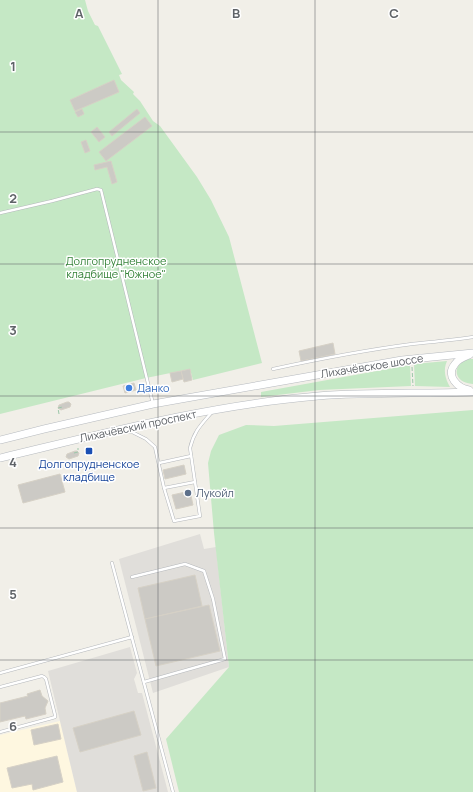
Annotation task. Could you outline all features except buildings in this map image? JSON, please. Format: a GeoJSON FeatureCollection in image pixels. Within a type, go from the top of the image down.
{"type":"FeatureCollection","features":[{"type":"Feature","properties":{"kind":"main road","name":"Лихачёвское шоссе"},"geometry":{"type":"LineString","coordinates":[[272,383],[411,359],[473,353]]}},
{"type":"Feature","properties":{"kind":"main road"},"geometry":{"type":"LineString","coordinates":[[473,353],[459,360],[455,364],[452,373],[452,377],[458,386],[473,392]]}},
{"type":"Feature","properties":{"kind":"main road","name":"Лихачёвский проспект"},"geometry":{"type":"LineString","coordinates":[[0,440],[153,404],[272,383]]}},
{"type":"Feature","properties":{"kind":"main road","name":"Лихачёвское шоссе"},"geometry":{"type":"LineString","coordinates":[[277,401],[319,396],[473,392]]}},
{"type":"Feature","properties":{"kind":"main road","name":"Лихачёвский проспект"},"geometry":{"type":"LineString","coordinates":[[0,458],[161,420],[232,407],[277,401]]}},
{"type":"Feature","properties":{"kind":"lane"},"geometry":{"type":"LineString","coordinates":[[0,213],[97,189],[100,190],[153,404]]}},
{"type":"Feature","properties":{"kind":"lane"},"geometry":{"type":"LineString","coordinates":[[273,369],[340,355],[412,344],[473,337]]}},
{"type":"Feature","properties":{"kind":"lane"},"geometry":{"type":"LineString","coordinates":[[120,430],[132,432],[146,439],[155,447],[164,488],[174,521],[200,516],[190,448],[193,437],[198,428],[214,410]]}},
{"type":"Feature","properties":{"kind":"lane"},"geometry":{"type":"LineString","coordinates":[[159,463],[191,456]]}},
{"type":"Feature","properties":{"kind":"lane"},"geometry":{"type":"LineString","coordinates":[[164,488],[195,482]]}},
{"type":"Feature","properties":{"kind":"lane"},"geometry":{"type":"LineString","coordinates":[[112,563],[173,792]]}},
{"type":"Feature","properties":{"kind":"lane"},"geometry":{"type":"LineString","coordinates":[[132,577],[185,564],[204,571],[213,599],[225,659],[144,682]]}},
{"type":"Feature","properties":{"kind":"lane"},"geometry":{"type":"LineString","coordinates":[[0,673],[132,637]]}},
{"type":"Feature","properties":{"kind":"lane"},"geometry":{"type":"LineString","coordinates":[[0,687],[42,676],[44,677],[55,717],[0,732]]}},
{"type":"Feature","properties":{"kind":"path"},"geometry":{"type":"LineString","coordinates":[[412,364],[413,386]]}},
{"type":"Feature","properties":{"kind":"path"},"geometry":{"type":"LineString","coordinates":[[59,414],[58,408],[63,407]]}},
{"type":"Feature","properties":{"kind":"path"},"geometry":{"type":"LineString","coordinates":[[74,453],[78,452],[78,448]]}},
{"type":"Feature","properties":{"kind":"shaded area"},"geometry":{"type":"Polygon","coordinates":[[[200,534],[204,549],[216,547],[229,667],[153,693],[119,559],[200,534]]]}},
{"type":"Feature","properties":{"kind":"shaded area"},"geometry":{"type":"Polygon","coordinates":[[[130,647],[137,673],[134,679],[138,693],[142,693],[168,792],[77,792],[48,671],[130,647]]]}},
{"type":"Feature","properties":{"kind":"shaded area"},"geometry":{"type":"Polygon","coordinates":[[[60,721],[77,792],[0,792],[0,735],[60,721]]]}},
{"type":"Feature","properties":{"kind":"green space","name":"Долгопрудненское кладбище \"Южное\""},"geometry":{"type":"Polygon","coordinates":[[[0,0],[85,0],[88,11],[95,25],[98,26],[122,74],[119,75],[121,80],[134,92],[133,94],[140,101],[153,121],[160,126],[197,177],[211,200],[229,237],[262,363],[193,380],[190,369],[146,378],[0,414],[0,0]]]}},
{"type":"Feature","properties":{"kind":"green space"},"geometry":{"type":"Polygon","coordinates":[[[473,359],[473,384],[466,383],[461,380],[457,373],[459,365],[463,361],[473,359]]]}},
{"type":"Feature","properties":{"kind":"green space"},"geometry":{"type":"Polygon","coordinates":[[[447,361],[445,374],[450,387],[415,386],[414,364],[447,361]]]}},
{"type":"Feature","properties":{"kind":"green space"},"geometry":{"type":"Polygon","coordinates":[[[410,365],[411,386],[319,390],[261,397],[261,392],[410,365]]]}},
{"type":"Feature","properties":{"kind":"green space"},"geometry":{"type":"Polygon","coordinates":[[[473,410],[473,792],[179,792],[166,739],[229,667],[208,463],[211,451],[219,435],[246,425],[274,426],[473,410]]]}},
{"type":"Feature","properties":{"kind":"place","name":"Данко"},"geometry":{"type":"Point","coordinates":[129,388]}},
{"type":"Feature","properties":{"kind":"place","name":"Долгопрудненское кладбище"},"geometry":{"type":"Point","coordinates":[89,451]}},
{"type":"Feature","properties":{"kind":"place","name":"Лукойл"},"geometry":{"type":"Point","coordinates":[188,493]}}]}
